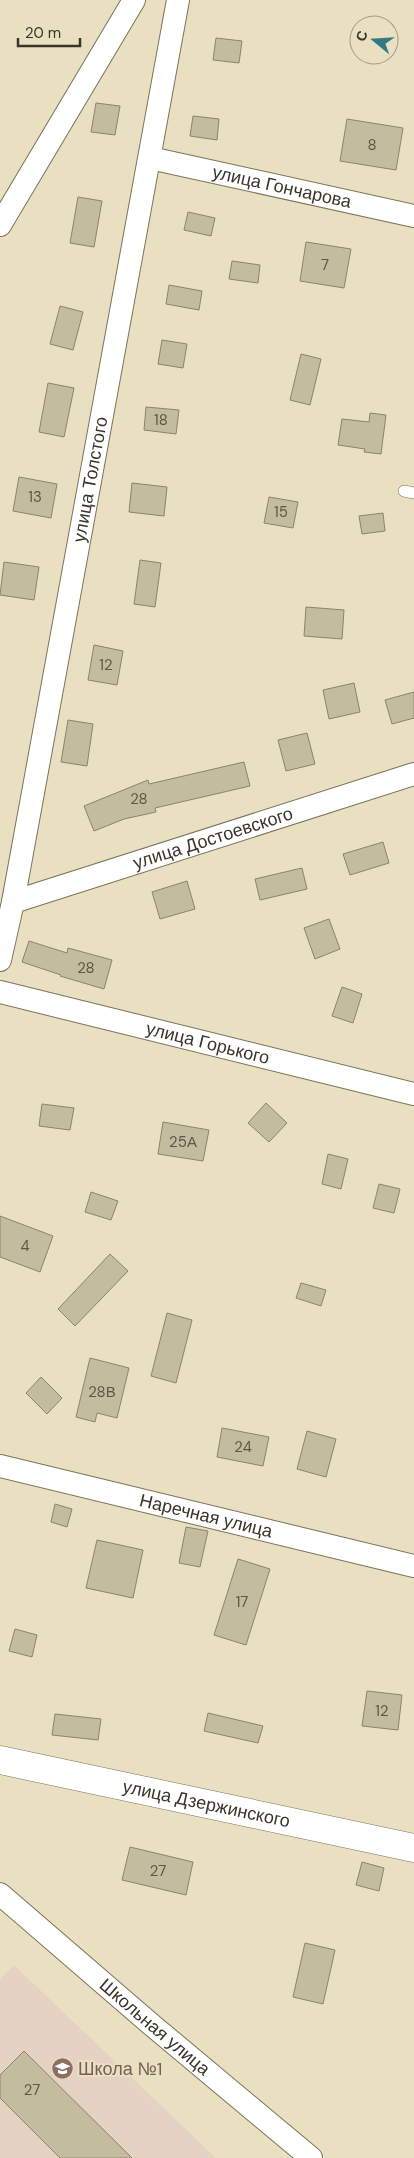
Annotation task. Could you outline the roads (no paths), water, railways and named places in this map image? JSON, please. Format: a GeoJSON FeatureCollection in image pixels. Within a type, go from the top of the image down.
{"type":"FeatureCollection","features":[{"type":"Feature","properties":{"kind":"street"},"geometry":{"type":"LineString","coordinates":[[0,225],[134,0]]}},
{"type":"Feature","properties":{"kind":"street","name":"улица Толстого"},"geometry":{"type":"LineString","coordinates":[[0,960],[7,903],[150,158],[178,0]]}},
{"type":"Feature","properties":{"kind":"street","name":"улица Гончарова"},"geometry":{"type":"LineString","coordinates":[[150,158],[414,216]]}},
{"type":"Feature","properties":{"kind":"street","name":"улица Достоевского"},"geometry":{"type":"LineString","coordinates":[[7,903],[414,774]]}},
{"type":"Feature","properties":{"kind":"street","name":"улица Горького"},"geometry":{"type":"LineString","coordinates":[[0,992],[414,1094]]}},
{"type":"Feature","properties":{"kind":"street","name":"Наречная улица"},"geometry":{"type":"LineString","coordinates":[[0,1466],[414,1566]]}},
{"type":"Feature","properties":{"kind":"street","name":"улица Дзержинского"},"geometry":{"type":"LineString","coordinates":[[0,1760],[414,1848]]}},
{"type":"Feature","properties":{"kind":"street","name":"Школьная улица"},"geometry":{"type":"LineString","coordinates":[[0,1894],[153,2026],[311,2158]]}},
{"type":"Feature","properties":{"kind":"place","name":"Школа №1"},"geometry":{"type":"Point","coordinates":[62,2069]}}]}
